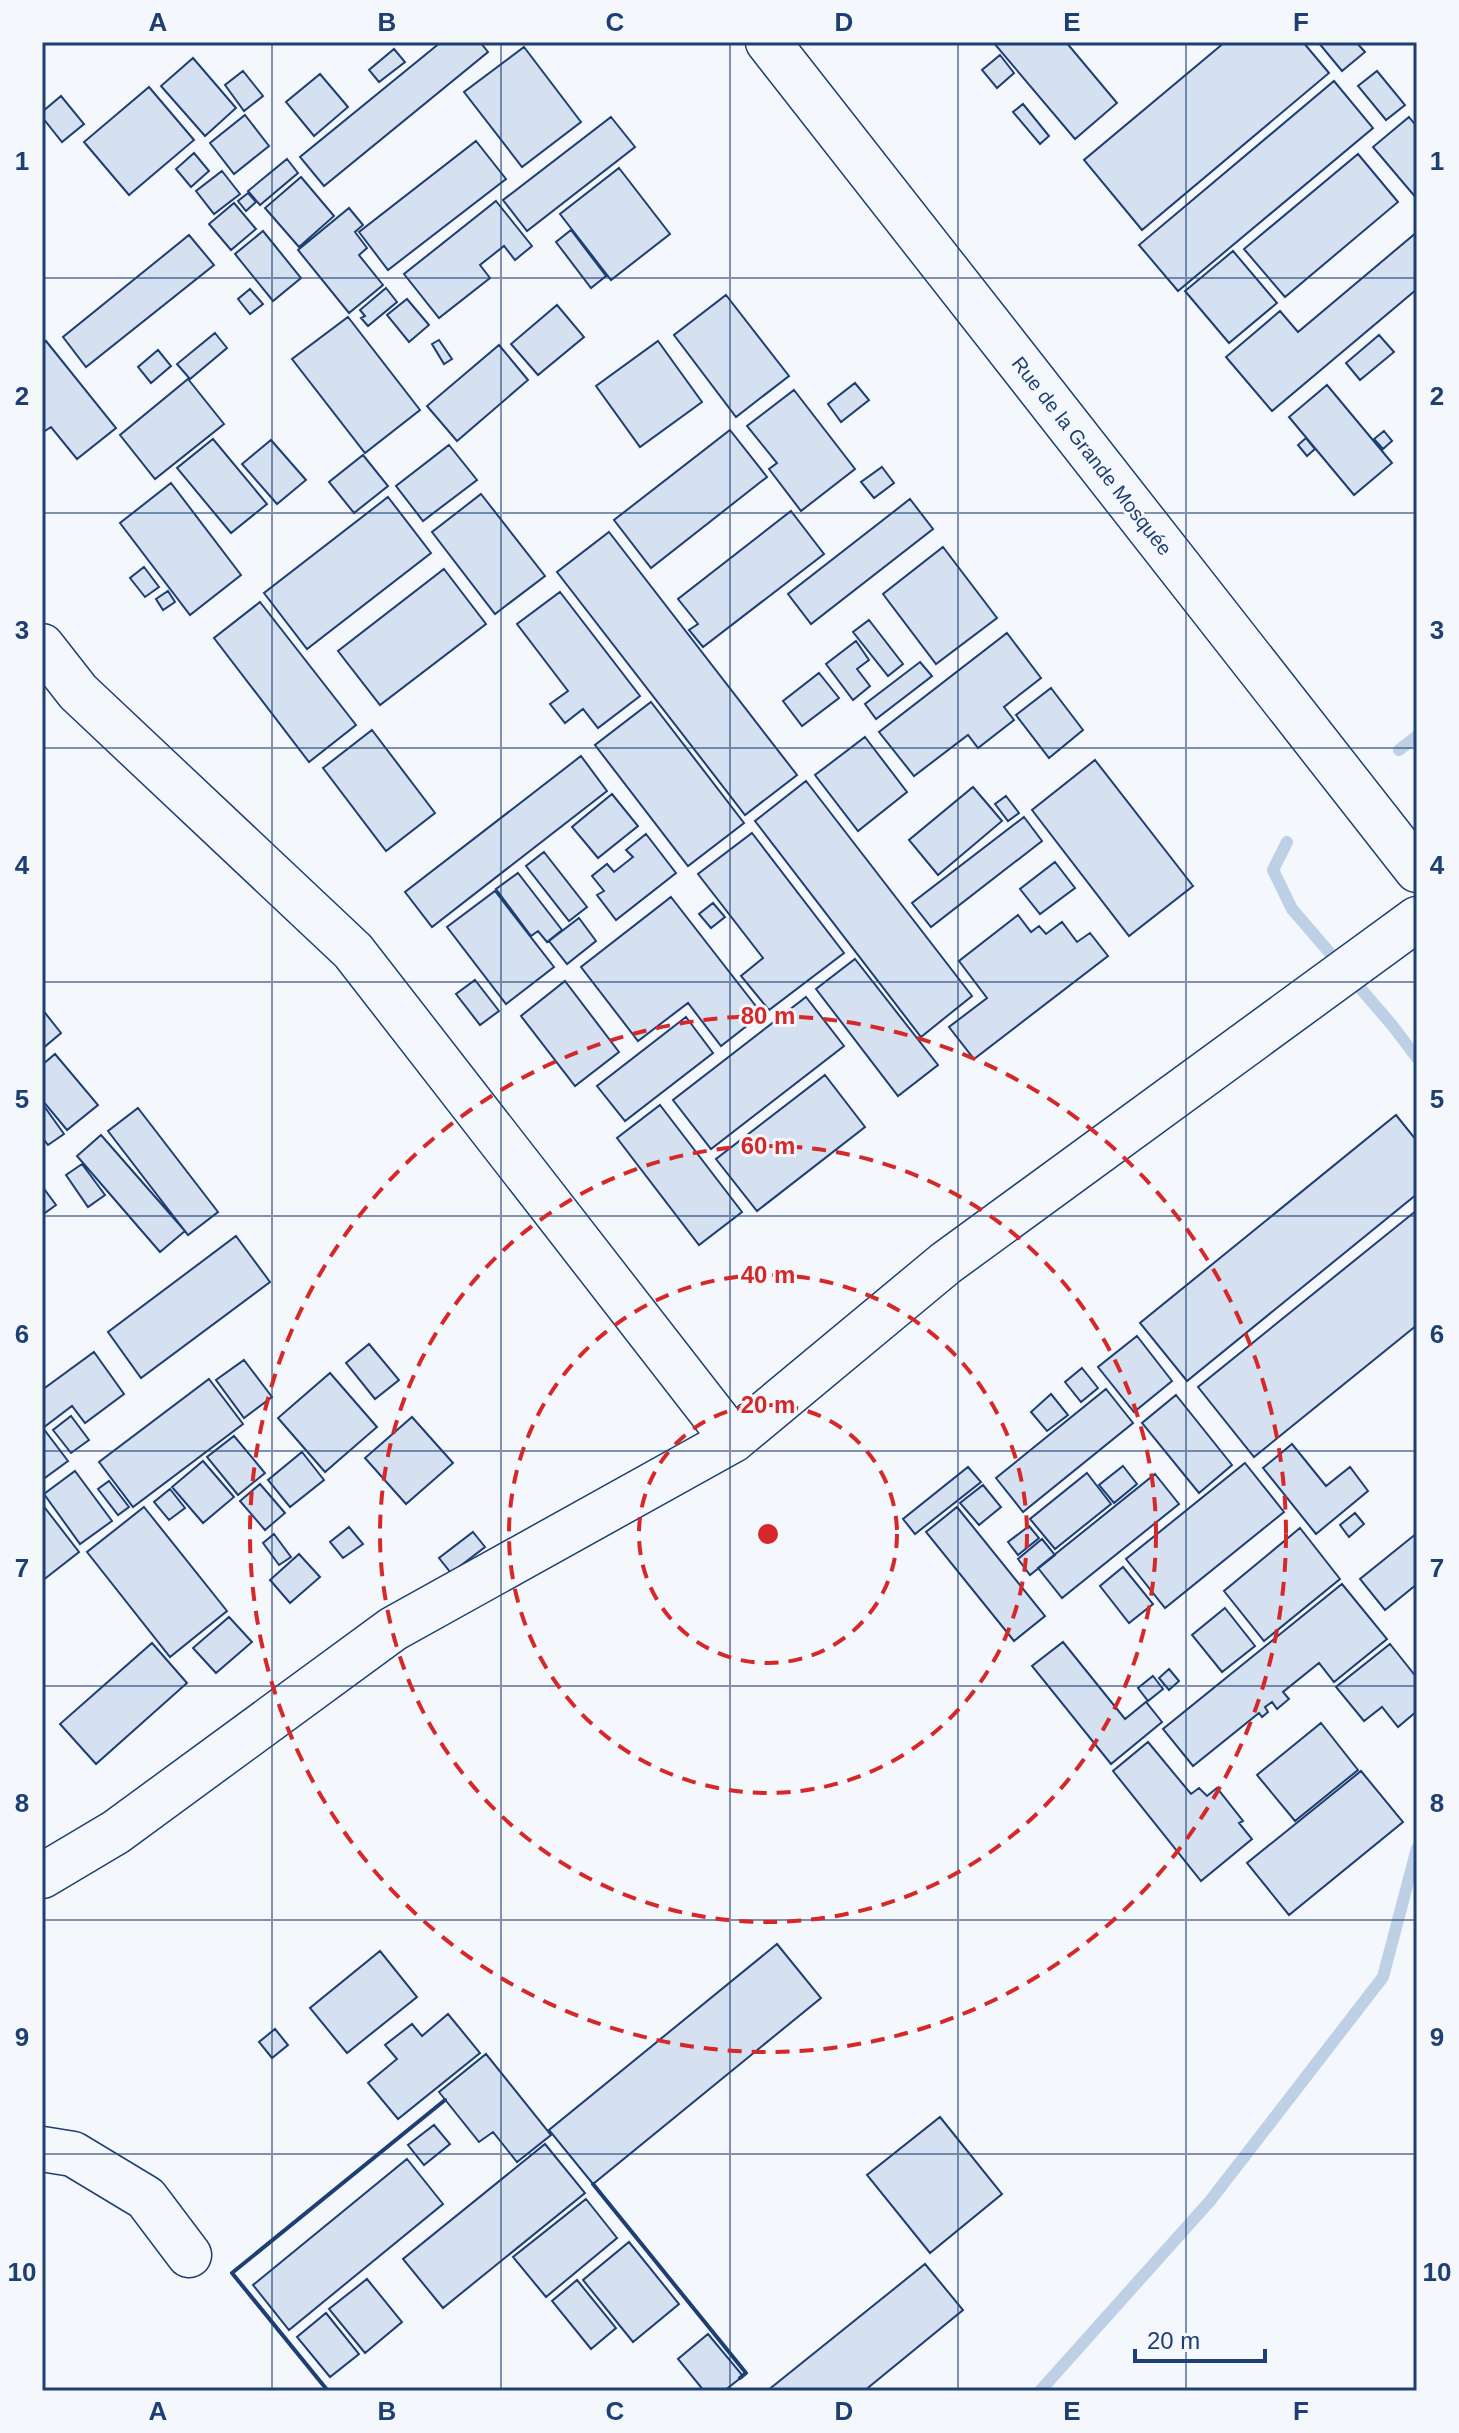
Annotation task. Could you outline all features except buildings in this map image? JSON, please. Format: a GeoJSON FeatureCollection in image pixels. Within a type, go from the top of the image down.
{"type":"FeatureCollection","features":[{"type":"Feature","properties":{"kind":"street","name":"Rue de la Grande Mosquée"},"geometry":{"type":"LineString","coordinates":[[768,42],[1417,870]]}},
{"type":"Feature","properties":{"kind":"street"},"geometry":{"type":"LineString","coordinates":[[42,646],[78,692],[353,951],[733,1440]]}},
{"type":"Feature","properties":{"kind":"street"},"geometry":{"type":"LineString","coordinates":[[42,1876],[116,1832],[393,1629],[733,1440],[946,1263],[1417,919]]}},
{"type":"Feature","properties":{"kind":"street"},"geometry":{"type":"LineString","coordinates":[[42,2149],[73,2154],[146,2198],[189,2255]]}},
{"type":"Feature","properties":{"kind":"waterway"},"geometry":{"type":"LineString","coordinates":[[1399,750],[1417,736]]}},
{"type":"Feature","properties":{"kind":"waterway"},"geometry":{"type":"LineString","coordinates":[[1287,842],[1273,870],[1292,909],[1417,1058]]}},
{"type":"Feature","properties":{"kind":"waterway"},"geometry":{"type":"LineString","coordinates":[[1040,2391],[1210,2201],[1383,1977],[1417,1848]]}},
{"type":"Feature","properties":{"kind":"wall"},"geometry":{"type":"LineString","coordinates":[[328,2391],[232,2273],[445,2100]]}},
{"type":"Feature","properties":{"kind":"wall"},"geometry":{"type":"LineString","coordinates":[[593,2184],[746,2373],[740,2378]]}}]}
